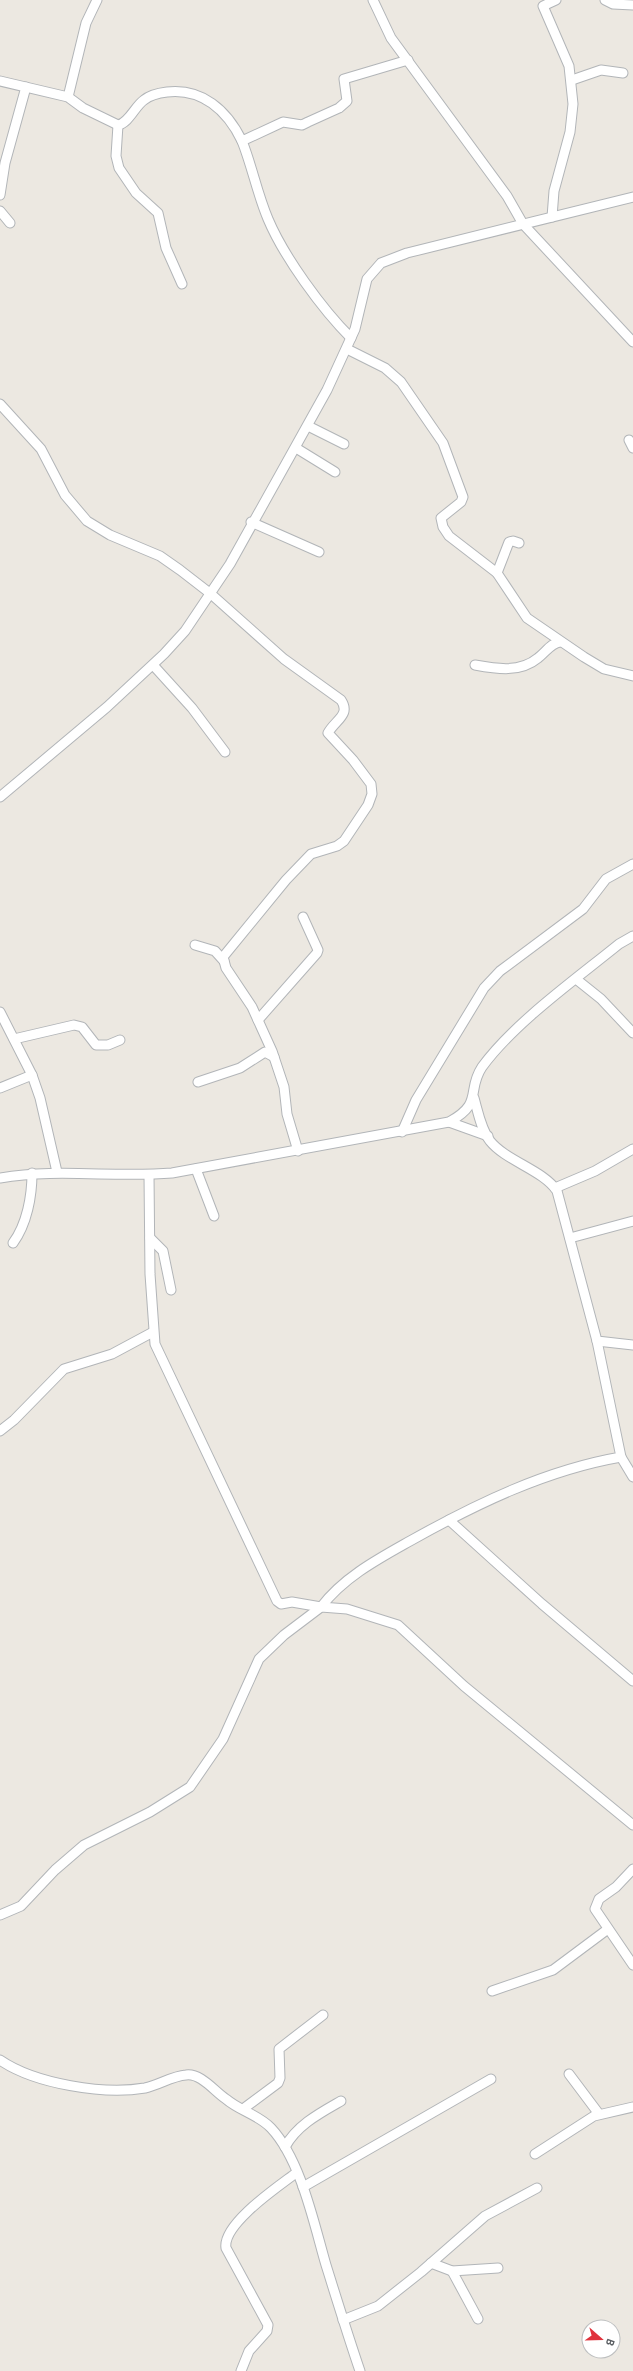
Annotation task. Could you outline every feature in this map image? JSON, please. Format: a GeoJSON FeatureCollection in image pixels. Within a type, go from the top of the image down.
{"type":"FeatureCollection","features":[{"type":"Feature","properties":{"kind":"street"},"geometry":{"type":"LineString","coordinates":[[68,98],[86,23],[97,0]]}},
{"type":"Feature","properties":{"kind":"street"},"geometry":{"type":"LineString","coordinates":[[373,0],[391,38],[507,196],[523,224],[633,342]]}},
{"type":"Feature","properties":{"kind":"street"},"geometry":{"type":"LineString","coordinates":[[552,217],[559,168],[573,118],[572,80],[569,66],[542,3],[556,0]]}},
{"type":"Feature","properties":{"kind":"street"},"geometry":{"type":"LineString","coordinates":[[605,0],[613,4],[633,5]]}},
{"type":"Feature","properties":{"kind":"street"},"geometry":{"type":"LineString","coordinates":[[242,141],[283,122],[302,125],[339,108],[347,101],[344,79],[408,60]]}},
{"type":"Feature","properties":{"kind":"street"},"geometry":{"type":"LineString","coordinates":[[572,80],[601,70],[623,73]]}},
{"type":"Feature","properties":{"kind":"street"},"geometry":{"type":"LineString","coordinates":[[0,81],[68,98],[83,108],[118,125]]}},
{"type":"Feature","properties":{"kind":"street"},"geometry":{"type":"LineString","coordinates":[[0,195],[5,163],[26,88]]}},
{"type":"Feature","properties":{"kind":"street"},"geometry":{"type":"LineString","coordinates":[[118,125],[123,123],[145,99],[161,93],[184,91],[198,94],[214,104],[238,132],[252,166],[268,218],[283,250],[340,327],[351,338]]}},
{"type":"Feature","properties":{"kind":"street"},"geometry":{"type":"LineString","coordinates":[[118,125],[117,162],[136,193],[158,213],[166,248],[182,284]]}},
{"type":"Feature","properties":{"kind":"street"},"geometry":{"type":"LineString","coordinates":[[0,797],[107,707],[153,665],[185,631],[230,564],[252,522],[308,426],[347,349],[367,279],[382,263],[407,252],[633,197]]}},
{"type":"Feature","properties":{"kind":"street"},"geometry":{"type":"LineString","coordinates":[[0,211],[10,223]]}},
{"type":"Feature","properties":{"kind":"street"},"geometry":{"type":"LineString","coordinates":[[347,349],[384,368],[401,382],[443,443],[462,498],[461,502],[442,515],[441,521],[449,536],[498,573],[522,612],[560,642],[604,669],[633,676]]}},
{"type":"Feature","properties":{"kind":"street"},"geometry":{"type":"LineString","coordinates":[[0,404],[41,449],[65,495],[87,521],[110,535],[160,556],[211,594],[284,659],[341,700],[345,711],[328,733],[364,773],[371,784],[372,794],[368,805],[344,842],[337,846],[311,854],[286,880],[228,949],[223,957],[224,961]]}},
{"type":"Feature","properties":{"kind":"street"},"geometry":{"type":"LineString","coordinates":[[308,426],[344,444]]}},
{"type":"Feature","properties":{"kind":"street"},"geometry":{"type":"LineString","coordinates":[[296,448],[335,472]]}},
{"type":"Feature","properties":{"kind":"street"},"geometry":{"type":"LineString","coordinates":[[252,522],[319,552]]}},
{"type":"Feature","properties":{"kind":"street"},"geometry":{"type":"LineString","coordinates":[[498,573],[509,542],[513,541],[519,543]]}},
{"type":"Feature","properties":{"kind":"street"},"geometry":{"type":"LineString","coordinates":[[475,665],[502,669],[518,668],[529,664],[555,643],[560,642]]}},
{"type":"Feature","properties":{"kind":"street"},"geometry":{"type":"LineString","coordinates":[[153,665],[192,708],[225,752]]}},
{"type":"Feature","properties":{"kind":"street"},"geometry":{"type":"LineString","coordinates":[[402,1132],[420,1093],[484,988],[500,971],[583,908],[606,879],[633,864]]}},
{"type":"Feature","properties":{"kind":"street"},"geometry":{"type":"LineString","coordinates":[[258,1020],[317,953],[318,950],[303,917]]}},
{"type":"Feature","properties":{"kind":"street"},"geometry":{"type":"LineString","coordinates":[[0,1178],[32,1173],[57,1172],[149,1175],[196,1169],[450,1122],[465,1112],[474,1098],[476,1080],[483,1067],[512,1034],[619,944],[633,936]]}},
{"type":"Feature","properties":{"kind":"street"},"geometry":{"type":"LineString","coordinates":[[195,944],[215,950],[224,961],[258,1020],[274,1057],[284,1087],[287,1114],[298,1151]]}},
{"type":"Feature","properties":{"kind":"street"},"geometry":{"type":"LineString","coordinates":[[576,979],[601,999],[633,1033]]}},
{"type":"Feature","properties":{"kind":"street"},"geometry":{"type":"LineString","coordinates":[[0,1012],[32,1075],[40,1098],[57,1172]]}},
{"type":"Feature","properties":{"kind":"street"},"geometry":{"type":"LineString","coordinates":[[14,1039],[74,1025],[82,1027],[96,1045],[108,1045],[120,1040]]}},
{"type":"Feature","properties":{"kind":"street"},"geometry":{"type":"LineString","coordinates":[[198,1082],[240,1068],[265,1052],[274,1057]]}},
{"type":"Feature","properties":{"kind":"street"},"geometry":{"type":"LineString","coordinates":[[0,1088],[32,1075]]}},
{"type":"Feature","properties":{"kind":"street"},"geometry":{"type":"LineString","coordinates":[[474,1098],[488,1136],[496,1146],[555,1188],[570,1238],[597,1341],[621,1457],[633,1476]]}},
{"type":"Feature","properties":{"kind":"street"},"geometry":{"type":"LineString","coordinates":[[450,1122],[488,1136]]}},
{"type":"Feature","properties":{"kind":"street"},"geometry":{"type":"LineString","coordinates":[[555,1188],[594,1171],[633,1149]]}},
{"type":"Feature","properties":{"kind":"street"},"geometry":{"type":"LineString","coordinates":[[196,1169],[214,1216]]}},
{"type":"Feature","properties":{"kind":"street"},"geometry":{"type":"LineString","coordinates":[[13,1243],[19,1235],[29,1204],[32,1173]]}},
{"type":"Feature","properties":{"kind":"street"},"geometry":{"type":"LineString","coordinates":[[149,1175],[153,1332],[155,1344],[277,1601],[281,1604],[292,1602],[320,1607],[347,1609],[398,1625],[464,1686],[633,1825]]}},
{"type":"Feature","properties":{"kind":"street"},"geometry":{"type":"LineString","coordinates":[[570,1238],[633,1221]]}},
{"type":"Feature","properties":{"kind":"street"},"geometry":{"type":"LineString","coordinates":[[150,1238],[163,1251],[172,1290]]}},
{"type":"Feature","properties":{"kind":"street"},"geometry":{"type":"LineString","coordinates":[[0,1431],[14,1420],[64,1369],[112,1354],[153,1332]]}},
{"type":"Feature","properties":{"kind":"street"},"geometry":{"type":"LineString","coordinates":[[597,1341],[633,1344]]}},
{"type":"Feature","properties":{"kind":"street"},"geometry":{"type":"LineString","coordinates":[[0,1915],[21,1906],[55,1870],[84,1845],[150,1812],[190,1787],[223,1739],[259,1659],[284,1635],[320,1607],[359,1571],[473,1507],[537,1480],[621,1457]]}},
{"type":"Feature","properties":{"kind":"street"},"geometry":{"type":"LineString","coordinates":[[449,1520],[542,1604],[633,1681]]}},
{"type":"Feature","properties":{"kind":"street"},"geometry":{"type":"LineString","coordinates":[[633,1869],[596,1902],[596,1911],[633,1965]]}},
{"type":"Feature","properties":{"kind":"street"},"geometry":{"type":"LineString","coordinates":[[492,1991],[553,1970],[608,1929]]}},
{"type":"Feature","properties":{"kind":"street"},"geometry":{"type":"LineString","coordinates":[[243,2109],[278,2083],[280,2078],[279,2049],[323,2015]]}},
{"type":"Feature","properties":{"kind":"street"},"geometry":{"type":"LineString","coordinates":[[0,2060],[10,2067],[56,2084],[109,2089],[145,2088],[184,2075],[192,2075],[201,2079],[227,2101],[243,2109],[271,2128],[285,2147],[302,2187],[360,2371]]}},
{"type":"Feature","properties":{"kind":"street"},"geometry":{"type":"LineString","coordinates":[[569,2074],[598,2114]]}},
{"type":"Feature","properties":{"kind":"street"},"geometry":{"type":"LineString","coordinates":[[302,2187],[491,2079]]}},
{"type":"Feature","properties":{"kind":"street"},"geometry":{"type":"LineString","coordinates":[[285,2147],[291,2138],[305,2124],[341,2101]]}},
{"type":"Feature","properties":{"kind":"street"},"geometry":{"type":"LineString","coordinates":[[535,2154],[598,2114],[633,2107]]}},
{"type":"Feature","properties":{"kind":"street"},"geometry":{"type":"LineString","coordinates":[[241,2371],[249,2351],[267,2331],[268,2325],[226,2248],[226,2238],[250,2208],[296,2173]]}},
{"type":"Feature","properties":{"kind":"street"},"geometry":{"type":"LineString","coordinates":[[343,2320],[376,2308],[431,2263],[484,2216],[537,2188]]}},
{"type":"Feature","properties":{"kind":"street"},"geometry":{"type":"LineString","coordinates":[[431,2263],[452,2271],[498,2268]]}},
{"type":"Feature","properties":{"kind":"street"},"geometry":{"type":"LineString","coordinates":[[452,2271],[478,2320]]}}]}
